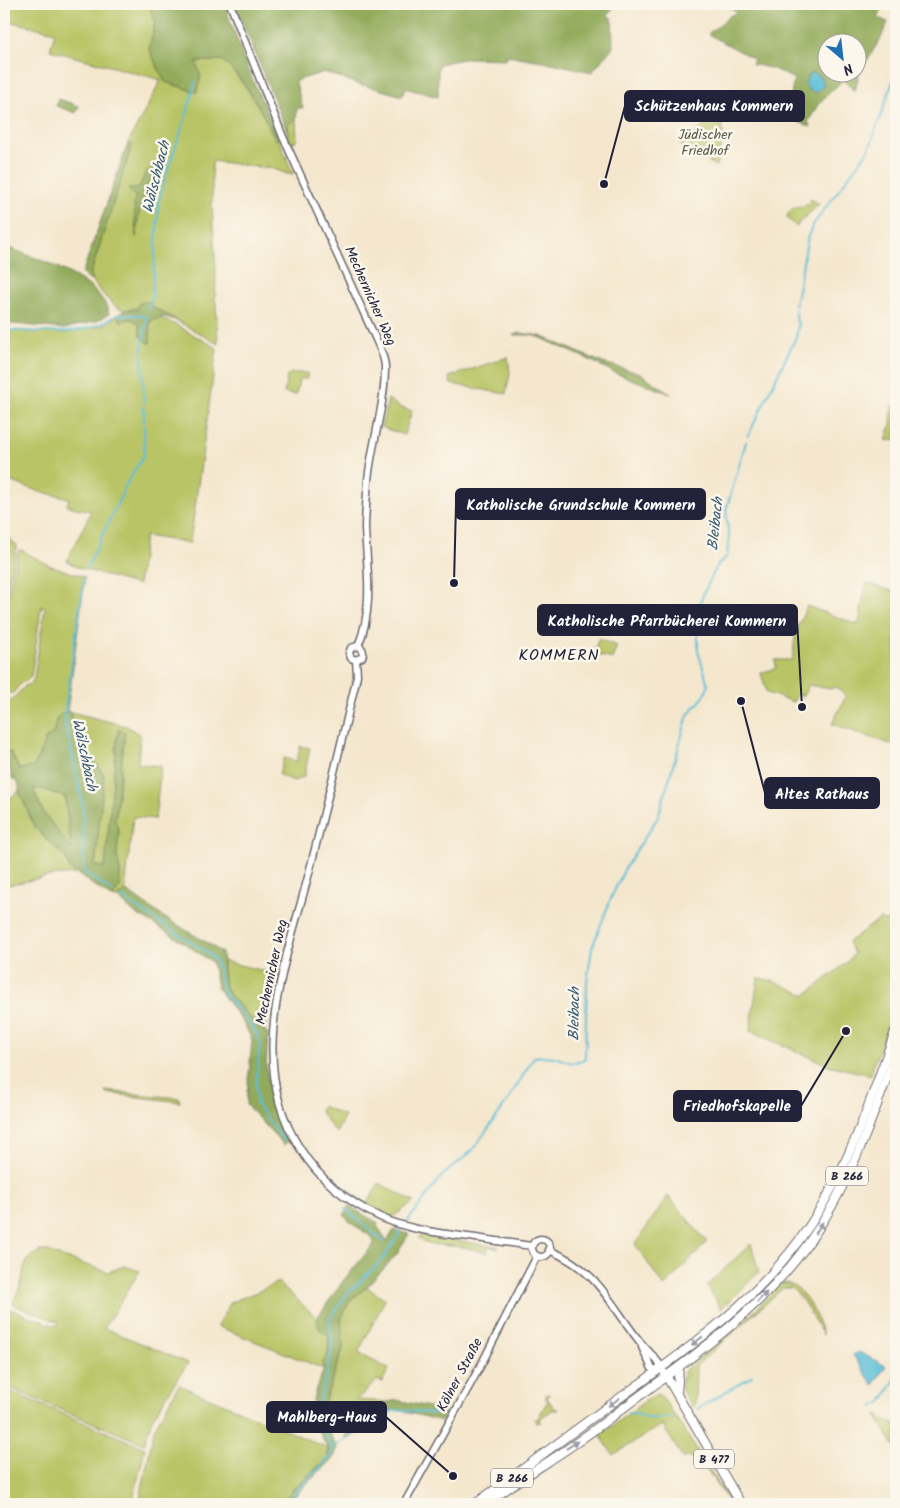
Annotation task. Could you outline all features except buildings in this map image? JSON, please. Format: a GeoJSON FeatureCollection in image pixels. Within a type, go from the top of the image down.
{"type":"FeatureCollection","features":[{"type":"Feature","properties":{"kind":"main road","name":"B 266"},"geometry":{"type":"LineString","coordinates":[[475,1504],[662,1368],[731,1314],[789,1254],[810,1224],[841,1170],[870,1102],[896,1029]]}},
{"type":"Feature","properties":{"kind":"main road","name":"B 266"},"geometry":{"type":"LineString","coordinates":[[486,1504],[524,1476],[572,1446],[727,1331],[790,1268],[818,1230],[840,1194],[896,1053]]}},
{"type":"Feature","properties":{"kind":"main road","name":"B 477"},"geometry":{"type":"LineString","coordinates":[[662,1368],[663,1379]]}},
{"type":"Feature","properties":{"kind":"main road"},"geometry":{"type":"LineString","coordinates":[[677,1395],[679,1368]]}},
{"type":"Feature","properties":{"kind":"main road","name":"B 477"},"geometry":{"type":"LineString","coordinates":[[654,1373],[663,1379],[677,1395],[741,1504]]}},
{"type":"Feature","properties":{"kind":"street","name":"Mechernicher Weg"},"geometry":{"type":"LineString","coordinates":[[230,4],[283,137],[385,362],[383,402],[368,481],[365,528],[368,569],[366,614],[364,629],[358,646]]}},
{"type":"Feature","properties":{"kind":"street","name":"Mechernicher Weg"},"geometry":{"type":"LineString","coordinates":[[356,660],[351,658],[349,653],[351,648],[358,646]]}},
{"type":"Feature","properties":{"kind":"street","name":"Mechernicher Weg"},"geometry":{"type":"LineString","coordinates":[[356,660],[363,653],[358,646]]}},
{"type":"Feature","properties":{"kind":"street","name":"Mechernicher Weg"},"geometry":{"type":"LineString","coordinates":[[356,660],[357,675],[355,685],[278,996],[272,1028],[271,1060],[276,1093],[285,1120],[298,1146],[326,1181],[353,1202],[378,1216],[411,1228],[532,1246]]}},
{"type":"Feature","properties":{"kind":"street"},"geometry":{"type":"LineString","coordinates":[[542,1239],[549,1244],[549,1250],[544,1256],[537,1256],[533,1252],[532,1246],[537,1240],[542,1239]]}},
{"type":"Feature","properties":{"kind":"street"},"geometry":{"type":"LineString","coordinates":[[549,1250],[571,1260],[590,1276],[604,1291],[641,1344],[657,1360],[662,1368]]}},
{"type":"Feature","properties":{"kind":"street","name":"Kölner Straße"},"geometry":{"type":"LineString","coordinates":[[404,1504],[478,1371],[537,1256]]}},
{"type":"Feature","properties":{"kind":"street","name":"B 477"},"geometry":{"type":"LineString","coordinates":[[641,1344],[654,1373]]}},
{"type":"Feature","properties":{"kind":"green space"},"geometry":{"type":"Polygon","coordinates":[[[4,4],[149,4],[155,23],[149,49],[165,82],[197,92],[196,62],[222,60],[246,87],[276,140],[279,139],[293,174],[287,174],[274,169],[212,161],[212,208],[216,271],[215,300],[218,344],[151,306],[151,302],[135,309],[124,310],[119,308],[108,300],[98,288],[93,281],[91,272],[132,145],[128,143],[161,80],[50,50],[55,32],[4,20],[4,4]]]}},
{"type":"Feature","properties":{"kind":"green space"},"geometry":{"type":"Polygon","coordinates":[[[149,4],[224,4],[250,74],[279,139],[276,140],[259,107],[239,78],[222,60],[196,62],[201,77],[197,92],[165,82],[149,49],[155,23],[149,4]]]}},
{"type":"Feature","properties":{"kind":"green space"},"geometry":{"type":"Polygon","coordinates":[[[235,4],[616,4],[607,16],[612,18],[613,47],[592,72],[506,55],[507,59],[467,58],[440,64],[438,68],[438,97],[405,88],[402,96],[363,86],[324,72],[295,81],[303,108],[297,108],[296,119],[288,124],[288,134],[235,4]]]}},
{"type":"Feature","properties":{"kind":"green space"},"geometry":{"type":"Polygon","coordinates":[[[726,4],[883,4],[878,18],[888,22],[881,38],[868,59],[868,32],[818,32],[818,82],[841,82],[819,103],[808,122],[811,127],[787,117],[794,79],[774,69],[752,64],[754,59],[708,34],[731,15],[737,13],[726,4]]]}},
{"type":"Feature","properties":{"kind":"green space"},"geometry":{"type":"Polygon","coordinates":[[[845,82],[857,82],[855,92],[845,82]]]}},
{"type":"Feature","properties":{"kind":"green space"},"geometry":{"type":"Polygon","coordinates":[[[58,99],[79,106],[76,113],[56,106],[58,99]]]}},
{"type":"Feature","properties":{"kind":"green space","name":"Jüdischer Friedhof"},"geometry":{"type":"Polygon","coordinates":[[[717,115],[722,116],[723,135],[716,166],[680,145],[717,115]]]}},
{"type":"Feature","properties":{"kind":"green space"},"geometry":{"type":"Polygon","coordinates":[[[296,119],[297,140],[293,143],[289,141],[286,135],[288,134],[288,123],[296,119]]]}},
{"type":"Feature","properties":{"kind":"green space"},"geometry":{"type":"Polygon","coordinates":[[[128,143],[132,145],[91,272],[92,282],[82,274],[128,143]]]}},
{"type":"Feature","properties":{"kind":"green space"},"geometry":{"type":"Polygon","coordinates":[[[154,168],[139,213],[136,237],[135,196],[128,189],[139,188],[145,173],[154,168]]]}},
{"type":"Feature","properties":{"kind":"green space"},"geometry":{"type":"Polygon","coordinates":[[[811,199],[819,204],[797,227],[787,218],[788,214],[794,208],[808,205],[811,199]]]}},
{"type":"Feature","properties":{"kind":"green space"},"geometry":{"type":"Polygon","coordinates":[[[4,246],[49,263],[81,280],[104,301],[109,314],[97,321],[64,329],[4,323],[4,246]]]}},
{"type":"Feature","properties":{"kind":"green space"},"geometry":{"type":"Polygon","coordinates":[[[151,301],[151,306],[178,321],[165,317],[150,321],[150,344],[140,335],[139,324],[131,319],[125,320],[122,323],[117,315],[125,310],[137,309],[139,303],[151,301]]]}},
{"type":"Feature","properties":{"kind":"green space"},"geometry":{"type":"Polygon","coordinates":[[[117,315],[122,323],[125,320],[131,319],[139,324],[140,335],[150,343],[150,321],[160,318],[217,348],[190,543],[145,536],[138,585],[77,567],[67,561],[91,511],[67,506],[69,498],[40,492],[4,479],[4,330],[66,333],[104,325],[117,315]]]}},
{"type":"Feature","properties":{"kind":"green space"},"geometry":{"type":"Polygon","coordinates":[[[520,333],[541,336],[603,363],[640,373],[671,394],[615,373],[541,338],[530,335],[513,335],[520,333]]]}},
{"type":"Feature","properties":{"kind":"green space"},"geometry":{"type":"Polygon","coordinates":[[[508,357],[510,373],[506,394],[451,384],[449,377],[508,357]]]}},
{"type":"Feature","properties":{"kind":"green space"},"geometry":{"type":"Polygon","coordinates":[[[291,373],[307,373],[307,379],[299,379],[296,395],[284,393],[287,376],[291,373]]]}},
{"type":"Feature","properties":{"kind":"green space"},"geometry":{"type":"Polygon","coordinates":[[[388,399],[399,407],[412,411],[404,435],[381,427],[388,399]]]}},
{"type":"Feature","properties":{"kind":"green space"},"geometry":{"type":"Polygon","coordinates":[[[896,405],[896,439],[886,441],[891,424],[892,406],[896,405]]]}},
{"type":"Feature","properties":{"kind":"green space"},"geometry":{"type":"Polygon","coordinates":[[[4,536],[17,545],[4,600],[4,536]]]}},
{"type":"Feature","properties":{"kind":"green space"},"geometry":{"type":"Polygon","coordinates":[[[21,550],[51,566],[85,577],[67,712],[64,711],[57,718],[53,734],[46,738],[34,767],[19,769],[11,752],[4,751],[4,708],[26,685],[31,684],[34,678],[45,607],[42,606],[41,609],[31,677],[22,682],[12,694],[6,691],[4,693],[4,611],[18,551],[21,550]]]}},
{"type":"Feature","properties":{"kind":"green space"},"geometry":{"type":"Polygon","coordinates":[[[866,583],[896,592],[896,746],[832,724],[846,696],[835,687],[830,689],[809,685],[803,696],[798,694],[793,702],[767,693],[761,673],[776,668],[775,660],[792,660],[796,631],[807,606],[856,624],[859,623],[866,583]]]}},
{"type":"Feature","properties":{"kind":"green space"},"geometry":{"type":"Polygon","coordinates":[[[598,639],[617,646],[612,659],[594,654],[598,639]]]}},
{"type":"Feature","properties":{"kind":"green space"},"geometry":{"type":"Polygon","coordinates":[[[64,711],[71,712],[76,736],[104,775],[95,866],[105,867],[118,729],[125,732],[115,821],[119,830],[117,856],[120,870],[120,887],[112,898],[70,869],[65,857],[35,828],[19,791],[19,784],[12,778],[6,756],[4,756],[4,751],[11,752],[19,769],[34,767],[46,738],[53,734],[57,718],[64,711]],[[33,789],[43,812],[71,849],[65,797],[42,789],[33,789]]]}},
{"type":"Feature","properties":{"kind":"green space"},"geometry":{"type":"Polygon","coordinates":[[[71,712],[126,726],[140,734],[138,764],[161,766],[155,819],[133,817],[125,890],[118,898],[112,898],[120,887],[120,870],[117,856],[119,830],[115,822],[125,732],[118,730],[105,867],[95,866],[104,775],[76,736],[71,712]]]}},
{"type":"Feature","properties":{"kind":"green space"},"geometry":{"type":"Polygon","coordinates":[[[300,746],[310,748],[304,777],[294,781],[279,775],[284,758],[297,761],[300,746]]]}},
{"type":"Feature","properties":{"kind":"green space"},"geometry":{"type":"Polygon","coordinates":[[[33,789],[42,789],[65,797],[71,850],[43,812],[33,789]]]}},
{"type":"Feature","properties":{"kind":"green space"},"geometry":{"type":"Polygon","coordinates":[[[19,791],[35,828],[65,857],[70,869],[76,874],[51,876],[4,886],[4,803],[19,791]]]}},
{"type":"Feature","properties":{"kind":"green space"},"geometry":{"type":"Polygon","coordinates":[[[125,890],[162,916],[222,953],[225,989],[254,1022],[268,1034],[266,1068],[273,1101],[289,1140],[284,1145],[246,1105],[252,1040],[244,1024],[217,987],[212,962],[133,912],[118,898],[125,890]]]}},
{"type":"Feature","properties":{"kind":"green space"},"geometry":{"type":"Polygon","coordinates":[[[880,919],[885,922],[892,919],[896,921],[896,1004],[870,1075],[828,1065],[750,1031],[758,978],[773,981],[806,995],[846,963],[854,954],[848,942],[880,919]]]}},
{"type":"Feature","properties":{"kind":"green space"},"geometry":{"type":"Polygon","coordinates":[[[223,961],[277,974],[265,1031],[237,1004],[225,988],[223,961]]]}},
{"type":"Feature","properties":{"kind":"green space"},"geometry":{"type":"Polygon","coordinates":[[[105,1091],[179,1098],[180,1102],[105,1093],[105,1091]]]}},
{"type":"Feature","properties":{"kind":"green space"},"geometry":{"type":"Polygon","coordinates":[[[322,1106],[345,1116],[336,1133],[320,1111],[322,1106]]]}},
{"type":"Feature","properties":{"kind":"green space"},"geometry":{"type":"Polygon","coordinates":[[[379,1183],[414,1202],[394,1216],[386,1217],[352,1198],[349,1194],[349,1191],[367,1204],[379,1183]]]}},
{"type":"Feature","properties":{"kind":"green space"},"geometry":{"type":"Polygon","coordinates":[[[668,1196],[707,1242],[664,1287],[635,1244],[668,1196]]]}},
{"type":"Feature","properties":{"kind":"green space"},"geometry":{"type":"Polygon","coordinates":[[[349,1206],[378,1223],[377,1226],[387,1241],[394,1230],[409,1234],[397,1254],[367,1287],[350,1300],[341,1320],[343,1349],[324,1403],[323,1421],[337,1447],[334,1458],[288,1504],[280,1504],[297,1485],[328,1458],[328,1448],[319,1430],[313,1408],[315,1392],[324,1369],[322,1364],[328,1354],[329,1335],[320,1330],[317,1318],[343,1281],[374,1244],[373,1238],[349,1221],[344,1215],[349,1206]]]}},
{"type":"Feature","properties":{"kind":"green space"},"geometry":{"type":"Polygon","coordinates":[[[421,1235],[499,1248],[489,1247],[486,1253],[464,1247],[431,1244],[418,1238],[421,1235]]]}},
{"type":"Feature","properties":{"kind":"green space"},"geometry":{"type":"Polygon","coordinates":[[[751,1244],[759,1272],[721,1309],[707,1285],[751,1244]]]}},
{"type":"Feature","properties":{"kind":"green space"},"geometry":{"type":"Polygon","coordinates":[[[39,1251],[50,1251],[53,1254],[108,1272],[124,1266],[140,1271],[104,1328],[188,1363],[152,1419],[144,1444],[4,1386],[4,1307],[55,1326],[59,1322],[16,1306],[13,1303],[21,1284],[27,1260],[34,1254],[40,1253],[39,1251]]]}},
{"type":"Feature","properties":{"kind":"green space"},"geometry":{"type":"Polygon","coordinates":[[[278,1282],[317,1318],[320,1330],[329,1335],[328,1354],[324,1369],[217,1326],[231,1302],[278,1282]]]}},
{"type":"Feature","properties":{"kind":"green space"},"geometry":{"type":"Polygon","coordinates":[[[787,1283],[806,1298],[823,1335],[803,1301],[792,1288],[783,1288],[696,1366],[695,1405],[692,1407],[681,1385],[686,1369],[747,1318],[781,1284],[787,1283]]]}},
{"type":"Feature","properties":{"kind":"green space"},"geometry":{"type":"Polygon","coordinates":[[[367,1287],[385,1300],[358,1353],[389,1369],[382,1382],[378,1380],[356,1400],[389,1402],[350,1431],[351,1425],[347,1421],[340,1420],[336,1422],[333,1417],[323,1421],[324,1403],[343,1349],[341,1320],[350,1300],[367,1287]]]}},
{"type":"Feature","properties":{"kind":"green space"},"geometry":{"type":"Polygon","coordinates":[[[179,1385],[328,1448],[328,1458],[297,1485],[280,1504],[139,1504],[154,1429],[179,1385]]]}},
{"type":"Feature","properties":{"kind":"green space"},"geometry":{"type":"Polygon","coordinates":[[[4,1389],[145,1448],[132,1504],[4,1504],[4,1389]]]}},
{"type":"Feature","properties":{"kind":"green space"},"geometry":{"type":"Polygon","coordinates":[[[547,1394],[550,1395],[547,1398],[555,1409],[559,1409],[556,1411],[554,1409],[539,1419],[541,1422],[536,1423],[534,1418],[537,1420],[548,1400],[545,1398],[547,1394]]]}},
{"type":"Feature","properties":{"kind":"green space"},"geometry":{"type":"Polygon","coordinates":[[[658,1394],[663,1398],[732,1504],[730,1504],[700,1459],[692,1457],[683,1458],[662,1425],[613,1455],[600,1435],[649,1398],[658,1394]]]}},
{"type":"Feature","properties":{"kind":"green space"},"geometry":{"type":"Polygon","coordinates":[[[397,1400],[447,1411],[442,1421],[393,1409],[347,1440],[345,1436],[389,1402],[397,1400]]]}},
{"type":"Feature","properties":{"kind":"green space"},"geometry":{"type":"Polygon","coordinates":[[[876,1415],[896,1425],[896,1449],[876,1415]]]}},
{"type":"Feature","properties":{"kind":"water"},"geometry":{"type":"Polygon","coordinates":[[[813,73],[818,76],[818,82],[823,82],[823,87],[815,92],[810,91],[805,84],[809,74],[813,73]]]}},
{"type":"Feature","properties":{"kind":"water"},"geometry":{"type":"Polygon","coordinates":[[[859,1352],[886,1366],[873,1385],[853,1355],[859,1352]]]}},
{"type":"Feature","properties":{"kind":"waterway","name":"Bleibach"},"geometry":{"type":"LineString","coordinates":[[795,306],[808,236],[813,225],[869,149],[896,73]]}},
{"type":"Feature","properties":{"kind":"waterway","name":"Wälschbach"},"geometry":{"type":"LineString","coordinates":[[148,310],[152,295],[159,200],[195,82]]}},
{"type":"Feature","properties":{"kind":"waterway","name":"Bleibach"},"geometry":{"type":"LineString","coordinates":[[748,436],[796,337],[798,327],[795,310]]}},
{"type":"Feature","properties":{"kind":"waterway","name":"Wälschbach"},"geometry":{"type":"LineString","coordinates":[[116,315],[147,317],[142,349],[144,403]]}},
{"type":"Feature","properties":{"kind":"waterway"},"geometry":{"type":"LineString","coordinates":[[4,330],[74,331],[101,324],[113,317]]}},
{"type":"Feature","properties":{"kind":"waterway","name":"Wälschbach"},"geometry":{"type":"LineString","coordinates":[[87,568],[127,483],[144,455],[144,407]]}},
{"type":"Feature","properties":{"kind":"waterway","name":"Bleibach"},"geometry":{"type":"LineString","coordinates":[[406,1223],[442,1176],[472,1151],[507,1102],[534,1057],[554,1057],[574,1063],[585,1058],[587,981],[592,948],[611,898],[625,868],[658,817],[688,715],[703,698],[707,690],[708,685],[698,651],[698,613],[702,597],[717,566],[727,556],[729,538],[726,510],[746,442]]}},
{"type":"Feature","properties":{"kind":"waterway","name":"Wälschbach"},"geometry":{"type":"LineString","coordinates":[[84,579],[64,717],[83,806],[84,872],[113,892]]}},
{"type":"Feature","properties":{"kind":"waterway","name":"Wälschbach"},"geometry":{"type":"LineString","coordinates":[[122,898],[205,951],[216,961],[224,994],[254,1029],[260,1041],[256,1086],[257,1105],[284,1141]]}},
{"type":"Feature","properties":{"kind":"waterway","name":"Wälschbach"},"geometry":{"type":"LineString","coordinates":[[345,1209],[384,1242]]}},
{"type":"Feature","properties":{"kind":"waterway","name":"Bleibach"},"geometry":{"type":"LineString","coordinates":[[284,1504],[332,1455],[332,1448],[318,1419],[318,1405],[332,1348],[330,1319],[346,1295],[383,1259],[403,1227]]}},
{"type":"Feature","properties":{"kind":"waterway"},"geometry":{"type":"LineString","coordinates":[[697,1409],[752,1376]]}},
{"type":"Feature","properties":{"kind":"waterway"},"geometry":{"type":"LineString","coordinates":[[873,1407],[882,1402],[896,1378]]}},
{"type":"Feature","properties":{"kind":"waterway"},"geometry":{"type":"LineString","coordinates":[[332,1448],[394,1410],[444,1414]]}},
{"type":"Feature","properties":{"kind":"waterway"},"geometry":{"type":"LineString","coordinates":[[628,1413],[636,1413],[646,1418],[674,1418]]}},
{"type":"Feature","properties":{"kind":"place","name":"Schützenhaus Kommern"},"geometry":{"type":"Point","coordinates":[604,184]}},
{"type":"Feature","properties":{"kind":"place","name":"Katholische Grundschule Kommern"},"geometry":{"type":"Point","coordinates":[454,583]}},
{"type":"Feature","properties":{"kind":"place","name":"Altes Rathaus"},"geometry":{"type":"Point","coordinates":[741,701]}},
{"type":"Feature","properties":{"kind":"place","name":"Katholische Pfarrbücherei Kommern"},"geometry":{"type":"Point","coordinates":[802,707]}},
{"type":"Feature","properties":{"kind":"place","name":"Friedhofskapelle"},"geometry":{"type":"Point","coordinates":[846,1031]}},
{"type":"Feature","properties":{"kind":"place","name":"Mahlberg-Haus"},"geometry":{"type":"Point","coordinates":[453,1476]}},
{"type":"Feature","properties":{"kind":"district","name":"KOMMERN"},"geometry":{"type":"Point","coordinates":[559,655]}}]}
